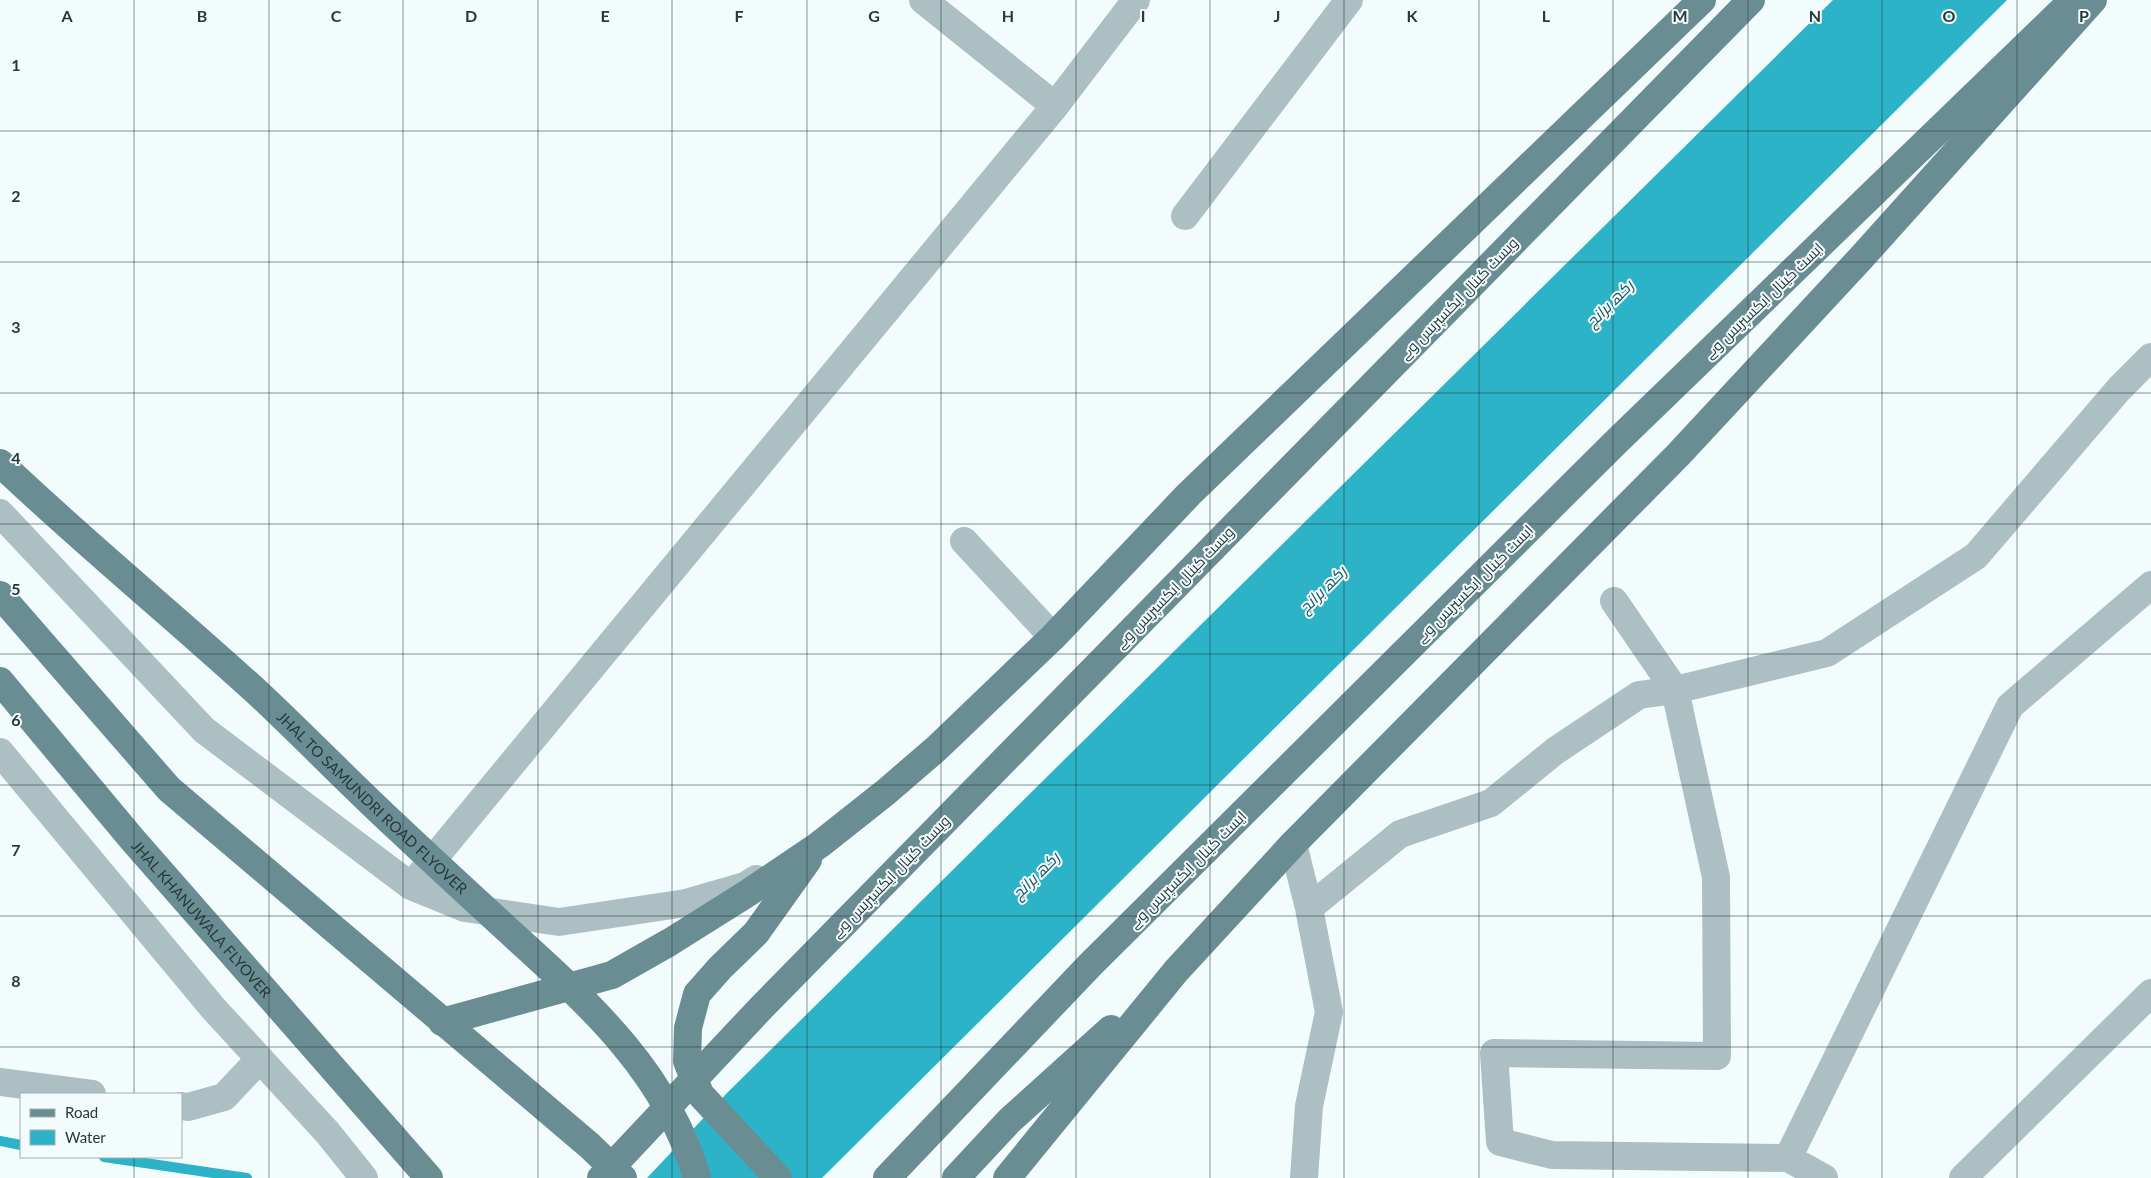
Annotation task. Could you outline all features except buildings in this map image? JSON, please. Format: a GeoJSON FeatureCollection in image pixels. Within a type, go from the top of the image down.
{"type":"FeatureCollection","features":[{"type":"Feature","properties":{"kind":"main road"},"geometry":{"type":"LineString","coordinates":[[442,1022],[612,975],[670,942],[748,893],[819,845],[886,792],[937,748],[1053,637],[1189,494],[1702,0]]}},
{"type":"Feature","properties":{"kind":"main road","name":"ویسٹ کینال ایکسپریس وے"},"geometry":{"type":"LineString","coordinates":[[601,1178],[761,1008],[1751,0]]}},
{"type":"Feature","properties":{"kind":"main road","name":"ایسٹ کینال ایکسپریس وے"},"geometry":{"type":"LineString","coordinates":[[887,1178],[1090,965],[1601,457],[2073,0]]}},
{"type":"Feature","properties":{"kind":"main road"},"geometry":{"type":"LineString","coordinates":[[1007,1178],[1176,971],[1293,844],[1678,454],[1861,258],[2093,0]]}},
{"type":"Feature","properties":{"kind":"main road","name":"JHAL TO SAMUNDRI ROAD FLYOVER"},"geometry":{"type":"LineString","coordinates":[[0,463],[261,696],[390,822],[561,978],[640,1063],[658,1089],[678,1128],[697,1178]]}},
{"type":"Feature","properties":{"kind":"main road"},"geometry":{"type":"LineString","coordinates":[[0,595],[170,789],[590,1146],[623,1178]]}},
{"type":"Feature","properties":{"kind":"main road","name":"JHAL KHANUWALA FLYOVER"},"geometry":{"type":"LineString","coordinates":[[0,681],[132,839],[429,1178]]}},
{"type":"Feature","properties":{"kind":"main road"},"geometry":{"type":"LineString","coordinates":[[778,1178],[700,1094],[687,1061],[688,1028],[697,994],[720,968],[756,934],[819,845]]}},
{"type":"Feature","properties":{"kind":"main road"},"geometry":{"type":"LineString","coordinates":[[956,1177],[1008,1121],[1176,971]]}},
{"type":"Feature","properties":{"kind":"street"},"geometry":{"type":"LineString","coordinates":[[924,0],[1055,106]]}},
{"type":"Feature","properties":{"kind":"street"},"geometry":{"type":"LineString","coordinates":[[411,886],[1055,106],[1136,0]]}},
{"type":"Feature","properties":{"kind":"street"},"geometry":{"type":"LineString","coordinates":[[1185,216],[1349,0]]}},
{"type":"Feature","properties":{"kind":"street"},"geometry":{"type":"LineString","coordinates":[[1310,908],[1400,834],[1491,803],[1555,751],[1638,695],[1675,690],[1827,653],[1976,556],[2119,389],[2151,356]]}},
{"type":"Feature","properties":{"kind":"street"},"geometry":{"type":"LineString","coordinates":[[0,513],[204,730],[411,886],[466,908],[558,922],[686,903],[744,886],[886,792]]}},
{"type":"Feature","properties":{"kind":"street"},"geometry":{"type":"LineString","coordinates":[[964,541],[1053,637]]}},
{"type":"Feature","properties":{"kind":"street"},"geometry":{"type":"LineString","coordinates":[[1788,1158],[2010,706],[2151,585]]}},
{"type":"Feature","properties":{"kind":"street"},"geometry":{"type":"LineString","coordinates":[[1614,601],[1675,690],[1716,877],[1717,1056],[1494,1053],[1500,1142],[1552,1155],[1788,1158],[1824,1178]]}},
{"type":"Feature","properties":{"kind":"street"},"geometry":{"type":"LineString","coordinates":[[0,752],[213,1008],[327,1132],[364,1178]]}},
{"type":"Feature","properties":{"kind":"street"},"geometry":{"type":"LineString","coordinates":[[1293,844],[1310,908],[1329,1012],[1309,1106],[1304,1178]]}},
{"type":"Feature","properties":{"kind":"street"},"geometry":{"type":"LineString","coordinates":[[1963,1178],[2151,993]]}},
{"type":"Feature","properties":{"kind":"street"},"geometry":{"type":"LineString","coordinates":[[182,1106],[188,1107],[224,1097],[246,1077],[260,1059]]}},
{"type":"Feature","properties":{"kind":"street"},"geometry":{"type":"LineString","coordinates":[[0,1082],[84,1093]]}},
{"type":"Feature","properties":{"kind":"water","name":"رکھ برانچ"},"geometry":{"type":"Polygon","coordinates":[[[1833,0],[2007,0],[822,1178],[647,1178],[728,1092],[1833,0]]]}},
{"type":"Feature","properties":{"kind":"waterway"},"geometry":{"type":"LineString","coordinates":[[0,1141],[20,1145]]}},
{"type":"Feature","properties":{"kind":"waterway"},"geometry":{"type":"LineString","coordinates":[[111,1158],[247,1178]]}}]}
